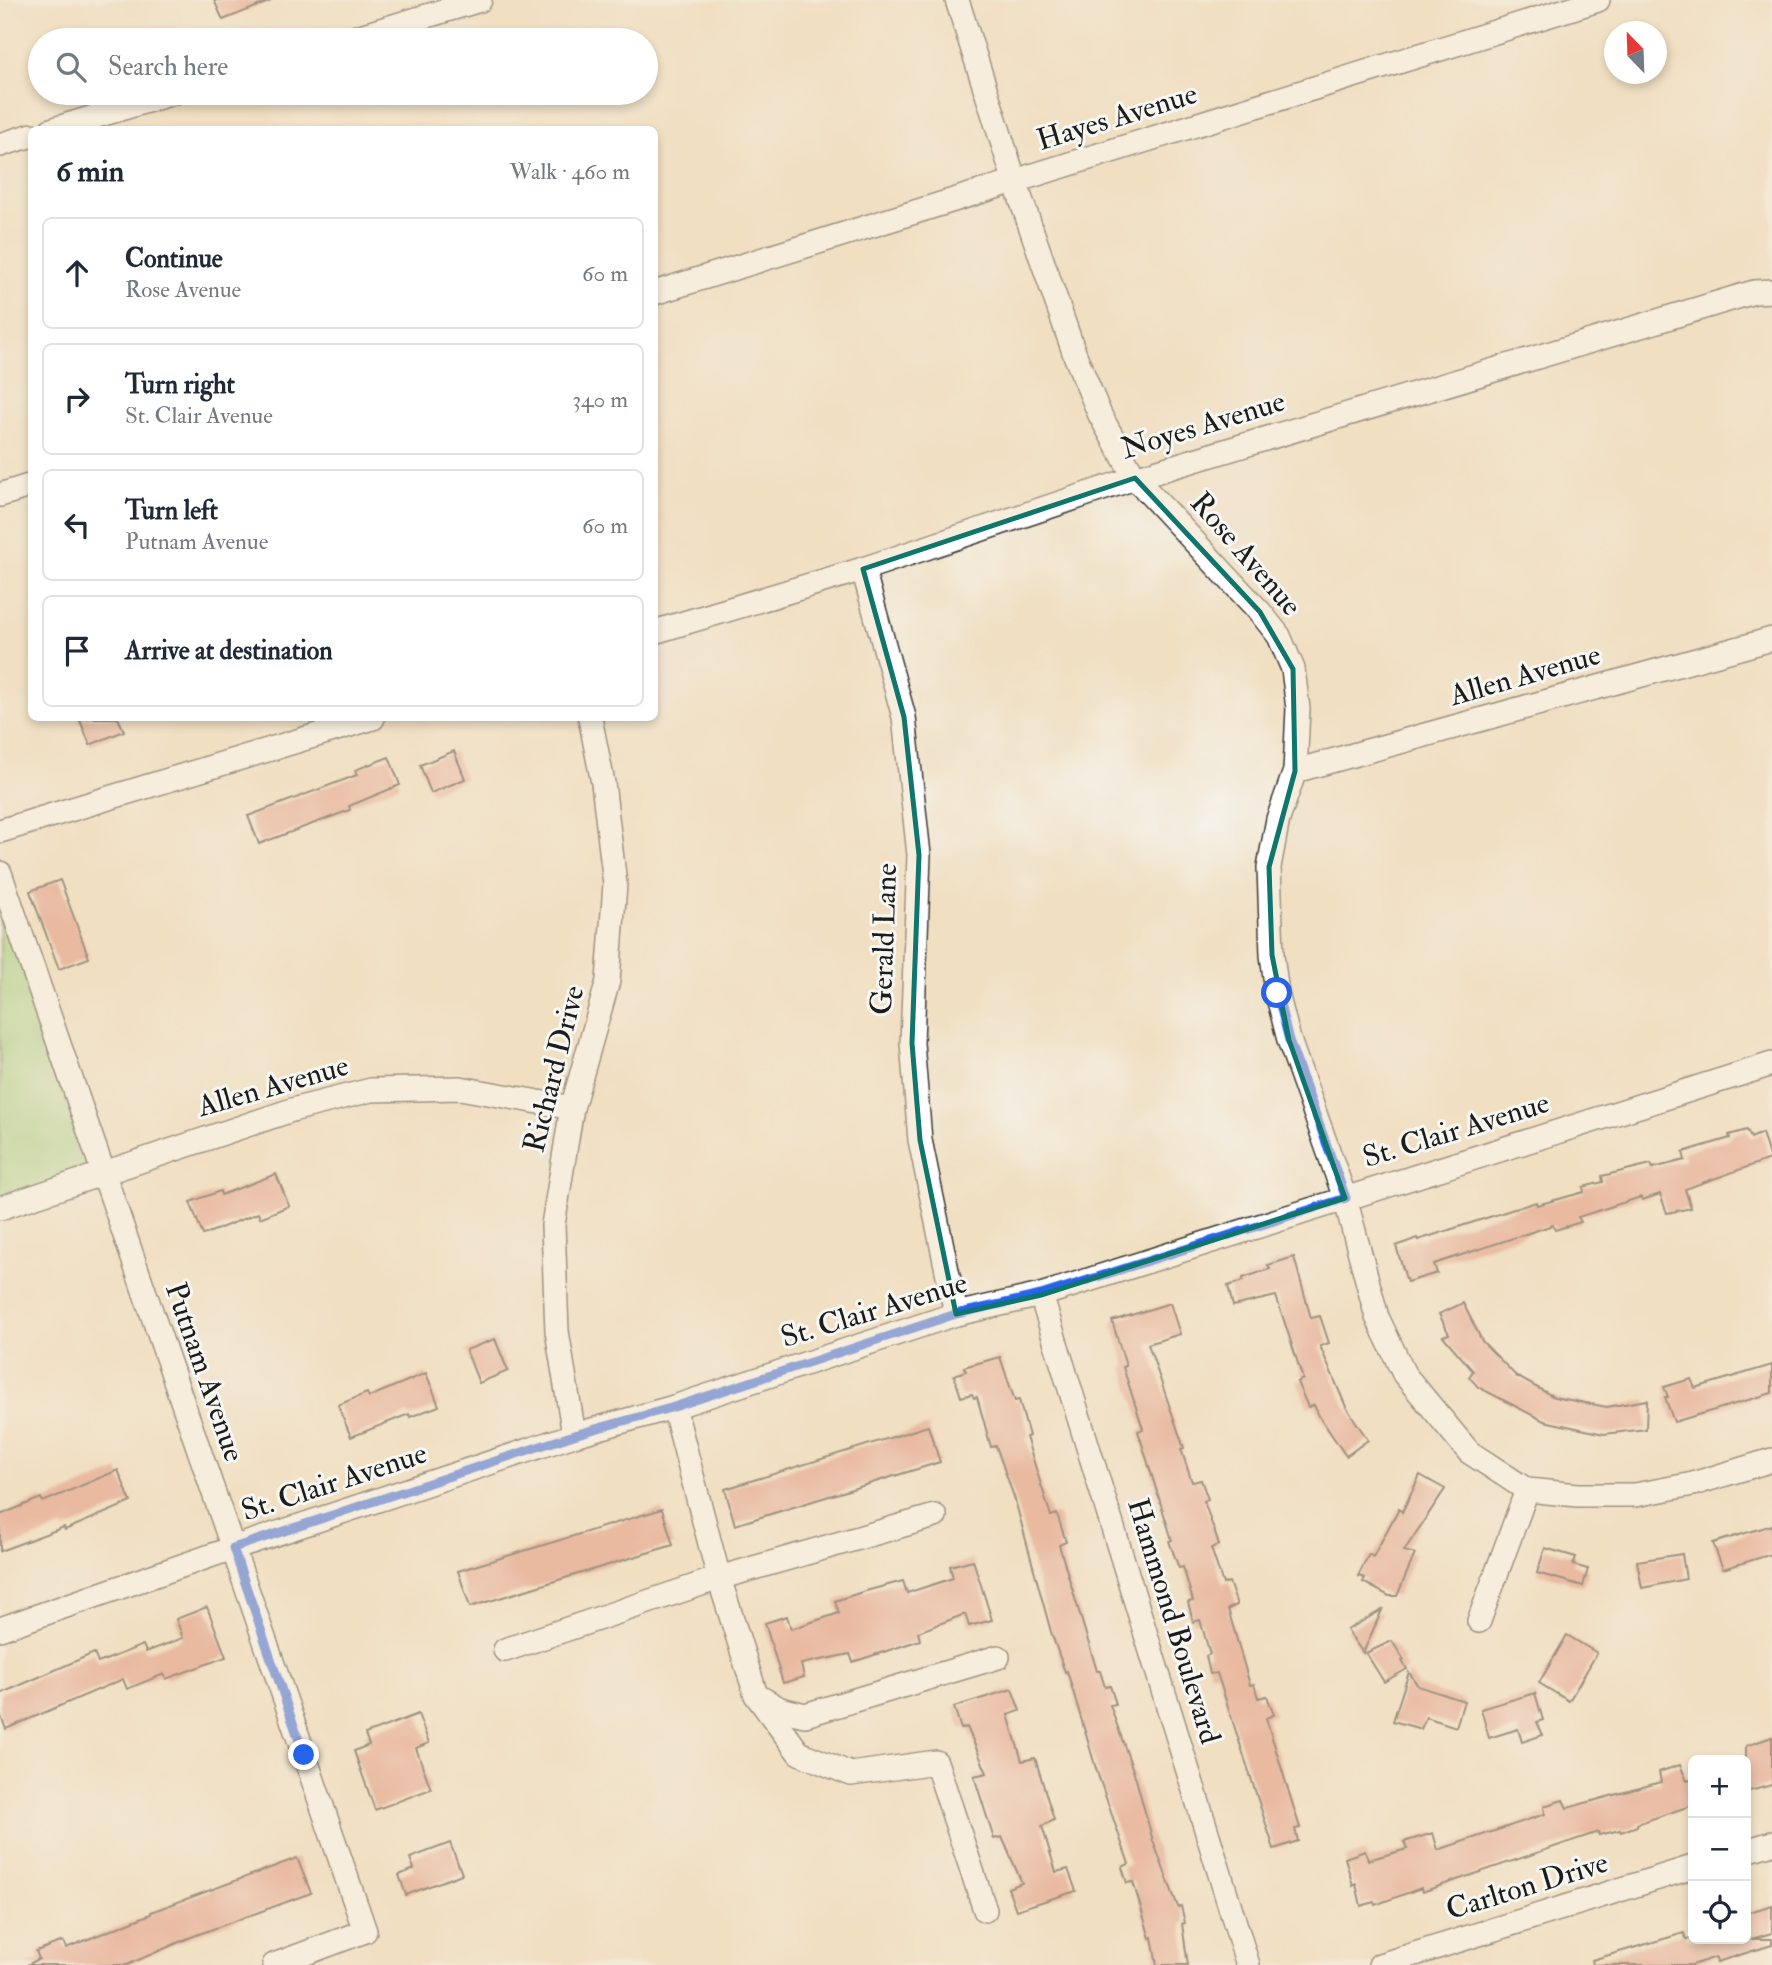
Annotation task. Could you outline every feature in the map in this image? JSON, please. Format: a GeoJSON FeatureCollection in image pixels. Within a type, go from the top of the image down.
{"type":"FeatureCollection","features":[{"type":"Feature","properties":{"kind":"street"},"geometry":{"type":"LineString","coordinates":[[387,28],[481,0]]}},
{"type":"Feature","properties":{"kind":"street","name":"Rose Avenue"},"geometry":{"type":"LineString","coordinates":[[957,0],[1015,182],[1075,355],[1100,415],[1135,478],[1261,612],[1279,636],[1293,669],[1298,709],[1295,771],[1278,819],[1269,867],[1272,955],[1277,993],[1289,1040],[1346,1198],[1377,1317],[1404,1374],[1469,1452],[1527,1490]]}},
{"type":"Feature","properties":{"kind":"street","name":"Hayes Avenue"},"geometry":{"type":"LineString","coordinates":[[658,292],[1598,0]]}},
{"type":"Feature","properties":{"kind":"street"},"geometry":{"type":"LineString","coordinates":[[64,126],[133,105]]}},
{"type":"Feature","properties":{"kind":"street"},"geometry":{"type":"LineString","coordinates":[[0,145],[28,136]]}},
{"type":"Feature","properties":{"kind":"street","name":"Noyes Avenue"},"geometry":{"type":"LineString","coordinates":[[658,631],[863,569],[1135,478],[1754,292],[1772,291]]}},
{"type":"Feature","properties":{"kind":"street"},"geometry":{"type":"LineString","coordinates":[[0,495],[28,486]]}},
{"type":"Feature","properties":{"kind":"street","name":"Gerald Lane"},"geometry":{"type":"LineString","coordinates":[[863,569],[904,718],[919,855],[913,1056],[920,1140],[956,1314]]}},
{"type":"Feature","properties":{"kind":"street","name":"Allen Avenue"},"geometry":{"type":"LineString","coordinates":[[1295,771],[1772,639]]}},
{"type":"Feature","properties":{"kind":"street"},"geometry":{"type":"LineString","coordinates":[[0,831],[363,721]]}},
{"type":"Feature","properties":{"kind":"street","name":"Richard Drive"},"geometry":{"type":"LineString","coordinates":[[574,1435],[557,1331],[553,1225],[572,1108],[608,981],[615,884],[603,783],[591,721]]}},
{"type":"Feature","properties":{"kind":"street","name":"Putnam Avenue"},"geometry":{"type":"LineString","coordinates":[[0,873],[365,1931],[274,1965]]}},
{"type":"Feature","properties":{"kind":"street","name":"St. Clair Avenue"},"geometry":{"type":"LineString","coordinates":[[0,1629],[233,1548],[574,1435],[674,1407],[956,1314],[1041,1295],[1772,1064]]}},
{"type":"Feature","properties":{"kind":"street","name":"Allen Avenue"},"geometry":{"type":"LineString","coordinates":[[0,1208],[292,1110],[371,1090],[460,1088],[572,1108]]}},
{"type":"Feature","properties":{"kind":"street","name":"Hammond Boulevard"},"geometry":{"type":"LineString","coordinates":[[1041,1295],[1248,1965]]}},
{"type":"Feature","properties":{"kind":"street"},"geometry":{"type":"LineString","coordinates":[[674,1407],[719,1578],[755,1695],[799,1753],[852,1774],[936,1762],[985,1910]]}},
{"type":"Feature","properties":{"kind":"street"},"geometry":{"type":"LineString","coordinates":[[1479,1621],[1527,1490],[1578,1495],[1635,1495],[1693,1484],[1772,1460]]}},
{"type":"Feature","properties":{"kind":"street"},"geometry":{"type":"LineString","coordinates":[[505,1650],[719,1578],[935,1516]]}},
{"type":"Feature","properties":{"kind":"street"},"geometry":{"type":"LineString","coordinates":[[755,1695],[780,1709],[805,1715],[998,1657]]}},
{"type":"Feature","properties":{"kind":"street"},"geometry":{"type":"LineString","coordinates":[[1751,1849],[1772,1843]]}},
{"type":"Feature","properties":{"kind":"street","name":"Carlton Drive"},"geometry":{"type":"LineString","coordinates":[[1380,1965],[1688,1869]]}},
{"type":"Feature","properties":{"kind":"highlighted area"},"geometry":{"type":"Polygon","coordinates":[[[1135,478],[1260,612],[1293,669],[1295,771],[1269,867],[1272,955],[1289,1040],[1345,1198],[1041,1295],[956,1314],[920,1140],[912,1043],[919,855],[904,717],[863,569],[1135,478]]]}},
{"type":"Feature","properties":{"kind":"green space"},"geometry":{"type":"Polygon","coordinates":[[[0,873],[103,1172],[0,1208],[0,873]]]}},
{"type":"Feature","properties":{"kind":"building"},"geometry":{"type":"Polygon","coordinates":[[[214,0],[271,0],[271,1],[223,20],[214,0]]]}},
{"type":"Feature","properties":{"kind":"building"},"geometry":{"type":"Polygon","coordinates":[[[80,721],[119,721],[124,731],[90,745],[80,721]]]}},
{"type":"Feature","properties":{"kind":"building"},"geometry":{"type":"Polygon","coordinates":[[[454,751],[465,779],[431,793],[420,765],[454,751]]]}},
{"type":"Feature","properties":{"kind":"building"},"geometry":{"type":"Polygon","coordinates":[[[389,757],[400,785],[349,806],[350,810],[259,844],[248,816],[357,775],[355,770],[389,757]]]}},
{"type":"Feature","properties":{"kind":"building"},"geometry":{"type":"Polygon","coordinates":[[[60,880],[89,958],[59,969],[30,891],[60,880]]]}},
{"type":"Feature","properties":{"kind":"building"},"geometry":{"type":"Polygon","coordinates":[[[1747,1130],[1751,1138],[1762,1133],[1770,1159],[1685,1189],[1691,1208],[1667,1213],[1660,1194],[1642,1200],[1641,1197],[1578,1217],[1581,1222],[1555,1230],[1553,1225],[1434,1264],[1437,1273],[1407,1282],[1396,1246],[1536,1202],[1537,1205],[1584,1192],[1583,1187],[1603,1182],[1602,1176],[1651,1164],[1653,1168],[1685,1160],[1683,1152],[1747,1130]]]}},
{"type":"Feature","properties":{"kind":"building"},"geometry":{"type":"Polygon","coordinates":[[[276,1174],[289,1206],[260,1218],[258,1213],[203,1235],[190,1202],[220,1191],[221,1195],[276,1174]]]}},
{"type":"Feature","properties":{"kind":"building"},"geometry":{"type":"Polygon","coordinates":[[[1294,1257],[1311,1318],[1320,1316],[1329,1343],[1320,1346],[1346,1407],[1368,1440],[1346,1456],[1314,1405],[1308,1407],[1297,1382],[1303,1379],[1276,1296],[1233,1306],[1228,1286],[1270,1269],[1268,1265],[1294,1257]]]}},
{"type":"Feature","properties":{"kind":"building"},"geometry":{"type":"Polygon","coordinates":[[[1170,1303],[1180,1334],[1148,1344],[1184,1448],[1181,1449],[1192,1482],[1201,1480],[1208,1499],[1204,1501],[1219,1545],[1211,1548],[1223,1584],[1229,1582],[1237,1605],[1228,1609],[1250,1685],[1254,1684],[1258,1698],[1267,1696],[1274,1715],[1266,1718],[1300,1828],[1295,1829],[1298,1841],[1274,1849],[1217,1673],[1210,1674],[1206,1656],[1210,1654],[1200,1620],[1193,1622],[1188,1602],[1193,1601],[1183,1567],[1179,1568],[1169,1541],[1172,1540],[1138,1431],[1143,1429],[1123,1367],[1126,1366],[1112,1321],[1170,1303]]]}},
{"type":"Feature","properties":{"kind":"building"},"geometry":{"type":"Polygon","coordinates":[[[1463,1303],[1482,1341],[1516,1376],[1554,1397],[1607,1407],[1647,1400],[1646,1429],[1604,1434],[1544,1421],[1478,1387],[1469,1377],[1473,1371],[1443,1336],[1449,1334],[1439,1314],[1463,1303]]]}},
{"type":"Feature","properties":{"kind":"building"},"geometry":{"type":"Polygon","coordinates":[[[495,1339],[508,1371],[479,1383],[466,1350],[495,1339]]]}},
{"type":"Feature","properties":{"kind":"building"},"geometry":{"type":"Polygon","coordinates":[[[1000,1357],[1015,1401],[1019,1400],[1029,1436],[1026,1437],[1051,1516],[1057,1514],[1066,1542],[1059,1545],[1097,1671],[1100,1671],[1105,1687],[1110,1686],[1116,1704],[1110,1705],[1136,1779],[1153,1841],[1178,1907],[1181,1906],[1188,1965],[1157,1965],[1152,1937],[1150,1938],[1133,1882],[1127,1883],[1122,1867],[1129,1864],[1097,1772],[1067,1671],[1065,1672],[1051,1632],[1015,1500],[996,1446],[991,1447],[977,1397],[974,1398],[972,1394],[961,1397],[954,1375],[966,1371],[964,1367],[1000,1357]]]}},
{"type":"Feature","properties":{"kind":"building"},"geometry":{"type":"Polygon","coordinates":[[[1772,1365],[1772,1393],[1674,1422],[1664,1387],[1691,1379],[1695,1388],[1772,1365]]]}},
{"type":"Feature","properties":{"kind":"building"},"geometry":{"type":"Polygon","coordinates":[[[426,1373],[439,1406],[410,1417],[409,1414],[351,1437],[338,1405],[367,1393],[369,1397],[426,1373]]]}},
{"type":"Feature","properties":{"kind":"building"},"geometry":{"type":"Polygon","coordinates":[[[928,1426],[940,1462],[735,1525],[725,1489],[928,1426]]]}},
{"type":"Feature","properties":{"kind":"building"},"geometry":{"type":"Polygon","coordinates":[[[118,1470],[131,1502],[65,1530],[64,1527],[0,1551],[0,1515],[41,1498],[43,1502],[118,1470]]]}},
{"type":"Feature","properties":{"kind":"building"},"geometry":{"type":"Polygon","coordinates":[[[1420,1475],[1445,1489],[1404,1551],[1415,1554],[1397,1596],[1389,1596],[1363,1582],[1365,1578],[1358,1576],[1369,1554],[1373,1557],[1399,1508],[1402,1512],[1420,1475]]]}},
{"type":"Feature","properties":{"kind":"building"},"geometry":{"type":"Polygon","coordinates":[[[662,1509],[673,1545],[470,1607],[458,1571],[662,1509]]]}},
{"type":"Feature","properties":{"kind":"building"},"geometry":{"type":"Polygon","coordinates":[[[1772,1525],[1772,1554],[1723,1569],[1713,1543],[1772,1525]]]}},
{"type":"Feature","properties":{"kind":"building"},"geometry":{"type":"Polygon","coordinates":[[[1545,1548],[1576,1557],[1573,1565],[1588,1569],[1583,1586],[1537,1573],[1545,1548]]]}},
{"type":"Feature","properties":{"kind":"building"},"geometry":{"type":"Polygon","coordinates":[[[1682,1554],[1686,1579],[1642,1588],[1637,1561],[1682,1554]]]}},
{"type":"Feature","properties":{"kind":"building"},"geometry":{"type":"Polygon","coordinates":[[[973,1560],[992,1620],[969,1626],[965,1614],[918,1632],[920,1640],[853,1662],[850,1654],[801,1664],[804,1677],[783,1683],[765,1623],[787,1616],[791,1629],[839,1613],[835,1601],[903,1581],[907,1593],[953,1578],[950,1566],[973,1560]]]}},
{"type":"Feature","properties":{"kind":"building"},"geometry":{"type":"Polygon","coordinates":[[[207,1607],[226,1657],[166,1679],[164,1674],[127,1689],[123,1679],[6,1729],[0,1714],[0,1694],[94,1653],[98,1663],[143,1645],[146,1652],[183,1638],[176,1619],[207,1607]]]}},
{"type":"Feature","properties":{"kind":"building"},"geometry":{"type":"Polygon","coordinates":[[[1382,1610],[1363,1653],[1347,1630],[1382,1610]]]}},
{"type":"Feature","properties":{"kind":"building"},"geometry":{"type":"Polygon","coordinates":[[[1567,1635],[1597,1653],[1569,1701],[1539,1683],[1567,1635]]]}},
{"type":"Feature","properties":{"kind":"building"},"geometry":{"type":"Polygon","coordinates":[[[1392,1641],[1407,1669],[1384,1682],[1366,1653],[1392,1641]]]}},
{"type":"Feature","properties":{"kind":"building"},"geometry":{"type":"Polygon","coordinates":[[[1409,1672],[1418,1686],[1464,1701],[1456,1727],[1426,1717],[1421,1729],[1393,1721],[1409,1672]]]}},
{"type":"Feature","properties":{"kind":"building"},"geometry":{"type":"Polygon","coordinates":[[[1012,1689],[1020,1711],[1008,1715],[1022,1761],[1035,1758],[1054,1820],[1042,1826],[1056,1872],[1068,1869],[1076,1891],[1016,1910],[1008,1888],[1022,1883],[1002,1837],[994,1839],[974,1776],[987,1773],[967,1727],[961,1729],[954,1707],[1012,1689]]]}},
{"type":"Feature","properties":{"kind":"building"},"geometry":{"type":"Polygon","coordinates":[[[1535,1693],[1543,1720],[1537,1722],[1543,1735],[1522,1742],[1518,1729],[1489,1738],[1481,1709],[1535,1693]]]}},
{"type":"Feature","properties":{"kind":"building"},"geometry":{"type":"Polygon","coordinates":[[[418,1714],[429,1743],[416,1748],[431,1789],[375,1810],[354,1751],[369,1745],[365,1734],[418,1714]]]}},
{"type":"Feature","properties":{"kind":"building"},"geometry":{"type":"Polygon","coordinates":[[[1772,1737],[1772,1785],[1751,1791],[1751,1755],[1746,1755],[1746,1746],[1772,1737]]]}},
{"type":"Feature","properties":{"kind":"building"},"geometry":{"type":"Polygon","coordinates":[[[1680,1765],[1688,1780],[1688,1807],[1621,1832],[1620,1830],[1599,1835],[1598,1832],[1422,1892],[1421,1888],[1375,1905],[1374,1902],[1361,1906],[1356,1884],[1353,1886],[1345,1858],[1365,1851],[1368,1860],[1407,1849],[1404,1842],[1433,1833],[1438,1850],[1545,1814],[1544,1806],[1563,1800],[1567,1808],[1661,1782],[1659,1772],[1680,1765]]]}},
{"type":"Feature","properties":{"kind":"building"},"geometry":{"type":"Polygon","coordinates":[[[450,1843],[462,1874],[406,1895],[399,1875],[414,1869],[410,1858],[450,1843]]]}},
{"type":"Feature","properties":{"kind":"building"},"geometry":{"type":"Polygon","coordinates":[[[297,1858],[311,1893],[191,1937],[127,1965],[27,1965],[39,1959],[36,1951],[63,1941],[66,1948],[151,1912],[297,1858]]]}},
{"type":"Feature","properties":{"kind":"building"},"geometry":{"type":"Polygon","coordinates":[[[1772,1905],[1772,1933],[1751,1939],[1751,1911],[1772,1905]]]}},
{"type":"Feature","properties":{"kind":"building"},"geometry":{"type":"Polygon","coordinates":[[[1684,1933],[1688,1944],[1751,1944],[1751,1939],[1772,1939],[1772,1945],[1717,1962],[1716,1957],[1692,1965],[1593,1965],[1592,1960],[1684,1933]]]}},
{"type":"Feature","properties":{"kind":"route"},"geometry":{"type":"LineString","coordinates":[[304,1755],[233,1548],[574,1435],[674,1407],[956,1314],[1041,1295],[1346,1198],[1289,1040],[1277,993]]}}]}
